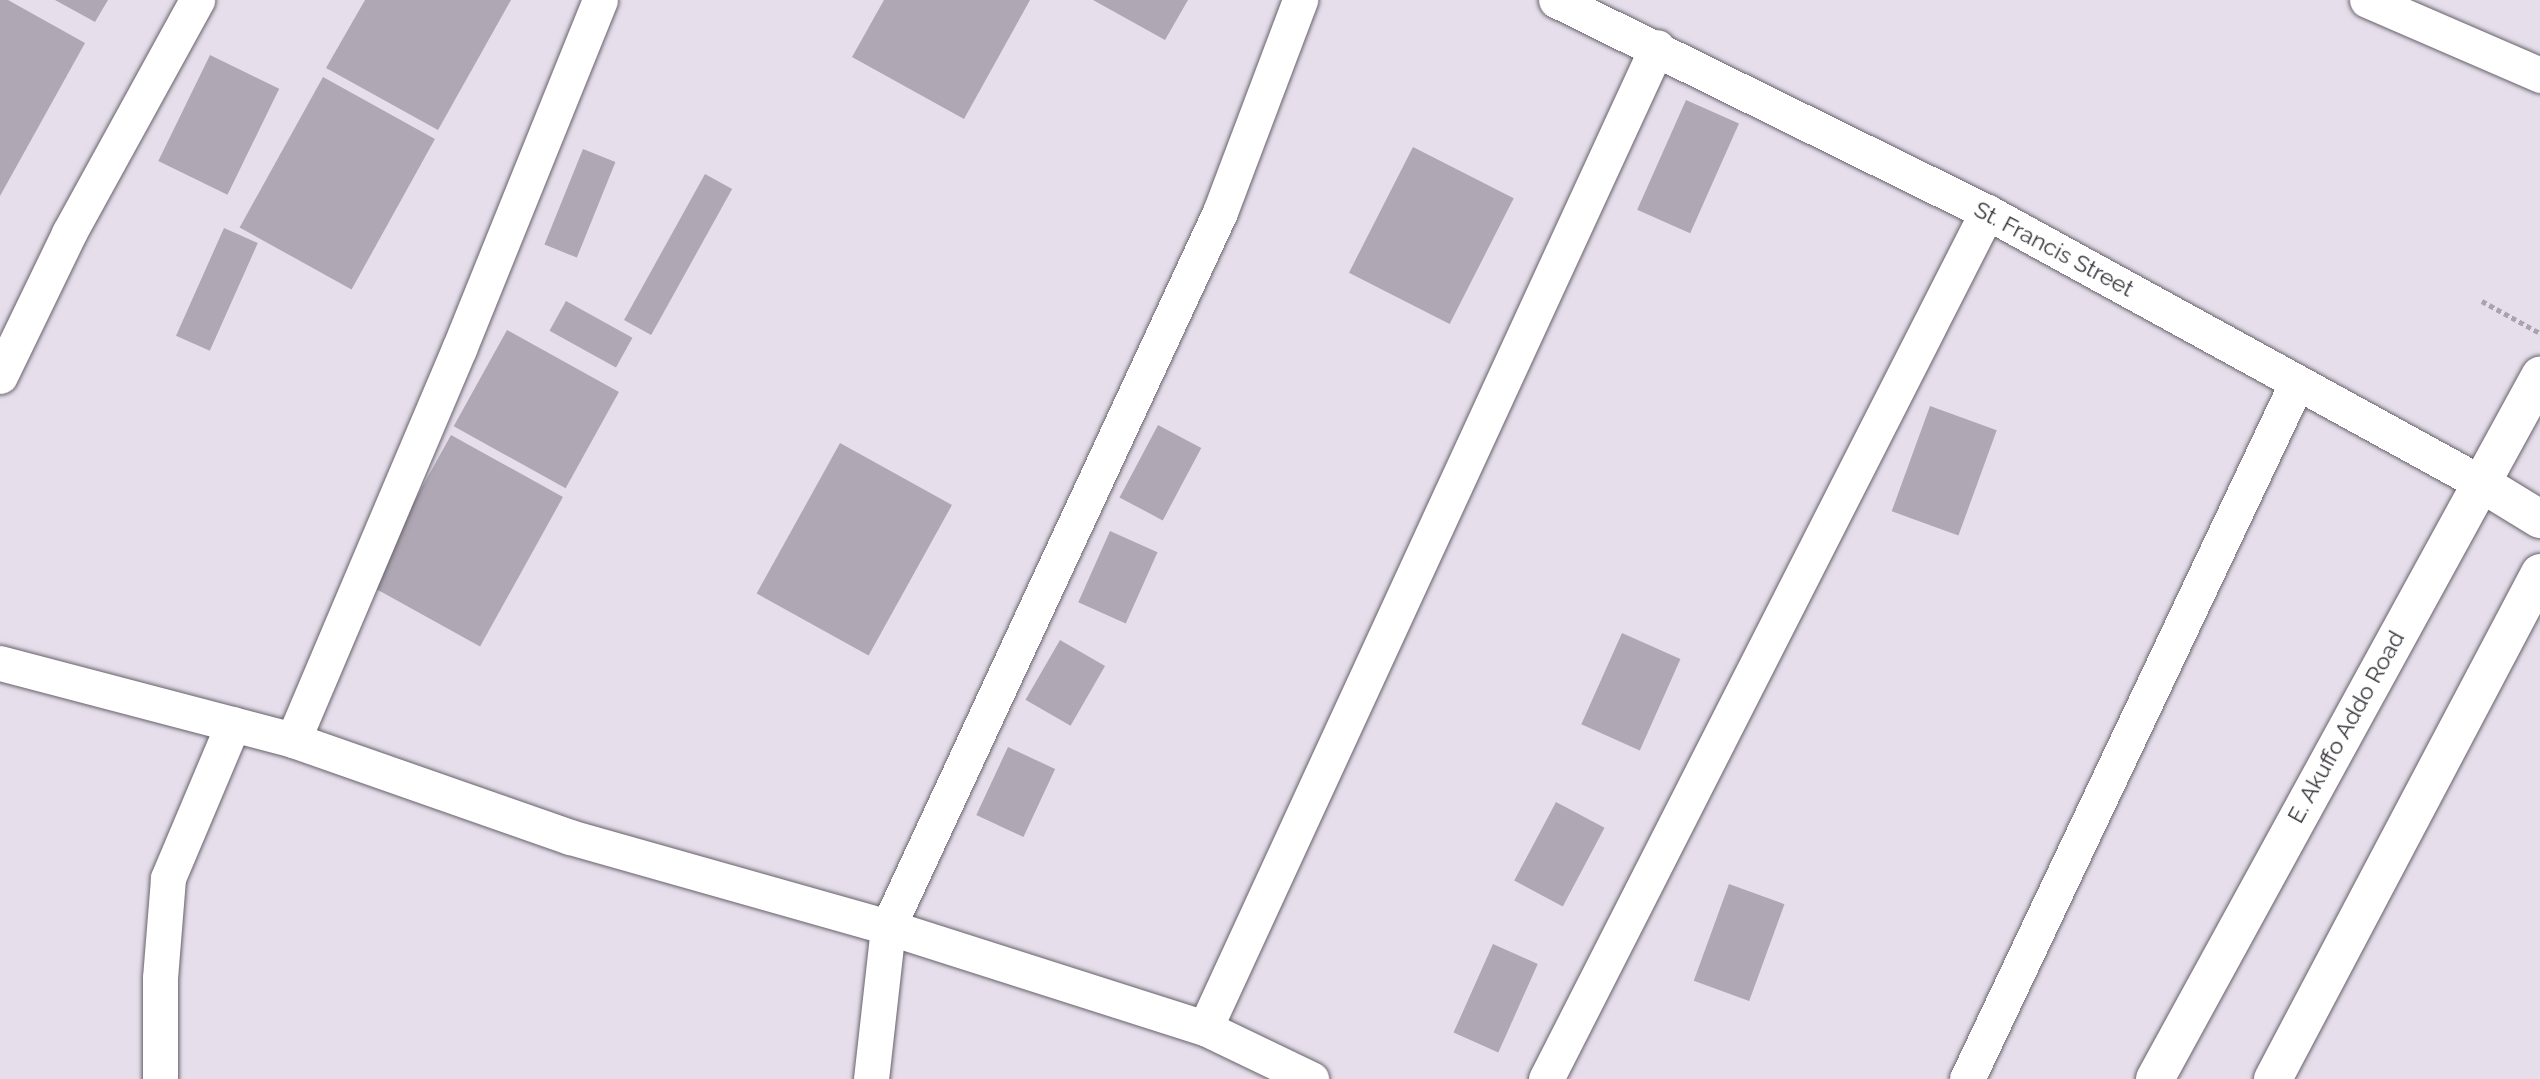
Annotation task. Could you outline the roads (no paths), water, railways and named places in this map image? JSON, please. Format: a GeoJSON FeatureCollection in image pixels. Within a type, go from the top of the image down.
{"type":"FeatureCollection","features":[{"type":"Feature","properties":{"kind":"main road","name":"E. Akuffo Addo Road"},"geometry":{"type":"LineString","coordinates":[[2155,1079],[2540,376]]}},
{"type":"Feature","properties":{"kind":"main road","name":"St. Francis Street"},"geometry":{"type":"LineString","coordinates":[[2481,482],[2540,519]]}},
{"type":"Feature","properties":{"kind":"main road"},"geometry":{"type":"LineString","coordinates":[[2273,1079],[2540,573]]}},
{"type":"Feature","properties":{"kind":"street"},"geometry":{"type":"LineString","coordinates":[[0,376],[69,233],[197,0]]}},
{"type":"Feature","properties":{"kind":"street"},"geometry":{"type":"LineString","coordinates":[[293,740],[459,349],[600,0]]}},
{"type":"Feature","properties":{"kind":"street"},"geometry":{"type":"LineString","coordinates":[[871,1079],[888,927],[1214,225],[1300,0]]}},
{"type":"Feature","properties":{"kind":"street"},"geometry":{"type":"LineString","coordinates":[[2367,0],[2415,10],[2540,75]]}},
{"type":"Feature","properties":{"kind":"street","name":"St. Francis Street"},"geometry":{"type":"LineString","coordinates":[[1559,1],[1987,212],[2481,482]]}},
{"type":"Feature","properties":{"kind":"street"},"geometry":{"type":"LineString","coordinates":[[1205,1027],[1657,47]]}},
{"type":"Feature","properties":{"kind":"street"},"geometry":{"type":"LineString","coordinates":[[1546,1079],[1987,212]]}},
{"type":"Feature","properties":{"kind":"street"},"geometry":{"type":"LineString","coordinates":[[1967,1079],[2297,382]]}},
{"type":"Feature","properties":{"kind":"street"},"geometry":{"type":"LineString","coordinates":[[0,663],[293,740],[570,837],[888,927],[1205,1027],[1311,1079]]}},
{"type":"Feature","properties":{"kind":"street"},"geometry":{"type":"LineString","coordinates":[[160,1079],[160,978],[168,878],[233,724]]}}]}
